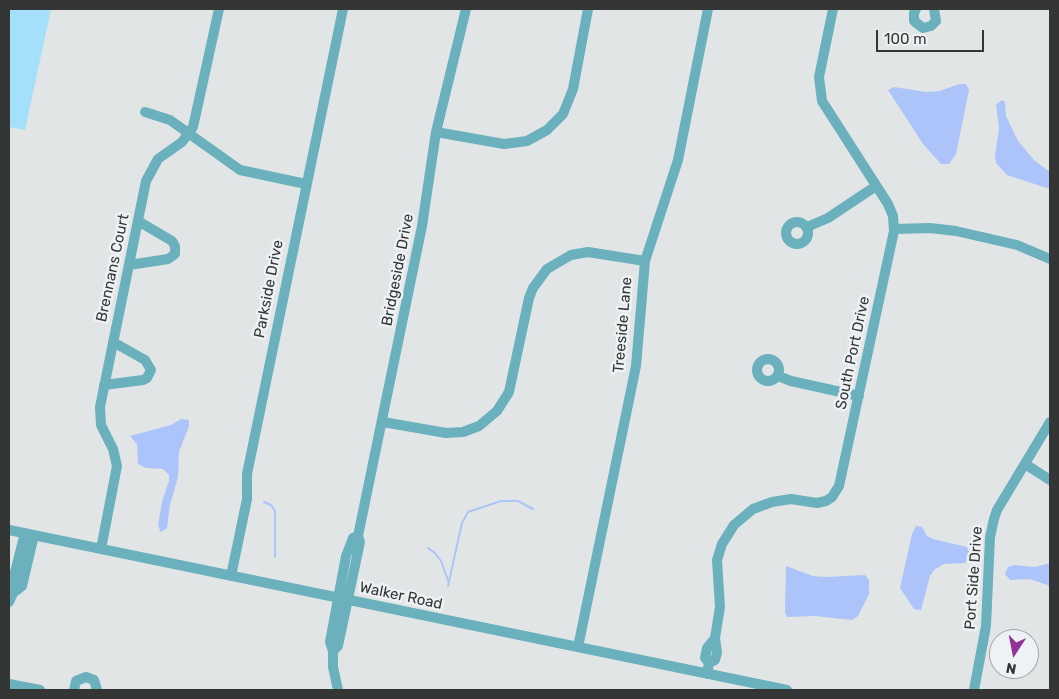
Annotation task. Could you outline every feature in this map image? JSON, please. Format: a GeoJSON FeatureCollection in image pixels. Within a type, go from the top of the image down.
{"type":"FeatureCollection","features":[{"type":"Feature","properties":{"kind":"street","name":"Brennans Court"},"geometry":{"type":"LineString","coordinates":[[101,549],[117,466],[113,449],[101,425],[100,407],[146,182],[152,167],[158,159],[182,142],[196,119],[219,9]]}},
{"type":"Feature","properties":{"kind":"street","name":"Parkside Drive"},"geometry":{"type":"LineString","coordinates":[[231,576],[247,499],[247,474],[343,9]]}},
{"type":"Feature","properties":{"kind":"street","name":"Bridgeside Drive"},"geometry":{"type":"LineString","coordinates":[[338,690],[330,642],[343,599],[348,550],[353,538],[358,536],[383,422],[422,226],[436,132],[466,9]]}},
{"type":"Feature","properties":{"kind":"street"},"geometry":{"type":"LineString","coordinates":[[436,132],[504,144],[527,141],[551,126],[562,114],[573,89],[588,9]]}},
{"type":"Feature","properties":{"kind":"street","name":"Treeside Lane"},"geometry":{"type":"LineString","coordinates":[[578,647],[636,366],[645,261],[678,160],[708,9]]}},
{"type":"Feature","properties":{"kind":"street","name":"South Port Drive"},"geometry":{"type":"LineString","coordinates":[[707,674],[709,663],[715,660],[717,653],[715,638],[720,607],[716,564],[725,539],[738,521],[752,510],[766,503],[791,499],[818,503],[832,497],[841,482],[895,229],[888,204],[822,101],[819,77],[833,9]]}},
{"type":"Feature","properties":{"kind":"street"},"geometry":{"type":"LineString","coordinates":[[915,9],[913,17],[916,24],[927,28],[936,21],[934,9]]}},
{"type":"Feature","properties":{"kind":"street"},"geometry":{"type":"LineString","coordinates":[[145,112],[170,120],[240,170],[306,184]]}},
{"type":"Feature","properties":{"kind":"street"},"geometry":{"type":"LineString","coordinates":[[807,228],[828,218],[876,186]]}},
{"type":"Feature","properties":{"kind":"street"},"geometry":{"type":"LineString","coordinates":[[129,265],[168,260],[174,256],[175,252],[172,241],[138,221]]}},
{"type":"Feature","properties":{"kind":"street"},"geometry":{"type":"LineString","coordinates":[[895,229],[930,228],[956,231],[1010,243],[1050,259]]}},
{"type":"Feature","properties":{"kind":"street"},"geometry":{"type":"LineString","coordinates":[[383,422],[446,433],[463,432],[479,426],[497,412],[509,392],[529,298],[547,270],[571,255],[588,252],[645,261]]}},
{"type":"Feature","properties":{"kind":"street"},"geometry":{"type":"LineString","coordinates":[[104,384],[143,380],[147,378],[151,370],[145,360],[113,342]]}},
{"type":"Feature","properties":{"kind":"street"},"geometry":{"type":"LineString","coordinates":[[778,376],[791,381],[859,396]]}},
{"type":"Feature","properties":{"kind":"street","name":"Port Side Drive"},"geometry":{"type":"LineString","coordinates":[[974,690],[986,626],[992,529],[997,510],[1050,422]]}},
{"type":"Feature","properties":{"kind":"street"},"geometry":{"type":"LineString","coordinates":[[1025,464],[1050,480]]}},
{"type":"Feature","properties":{"kind":"street","name":"Walker Road"},"geometry":{"type":"LineString","coordinates":[[9,530],[787,690]]}},
{"type":"Feature","properties":{"kind":"street"},"geometry":{"type":"LineString","coordinates":[[11,597],[12,584],[29,534]]}},
{"type":"Feature","properties":{"kind":"street"},"geometry":{"type":"LineString","coordinates":[[74,690],[76,681],[86,676],[94,680],[97,690]]}},
{"type":"Feature","properties":{"kind":"street"},"geometry":{"type":"LineString","coordinates":[[9,684],[40,690]]}},
{"type":"Feature","properties":{"kind":"shaded area"},"geometry":{"type":"Polygon","coordinates":[[[9,9],[51,9],[25,130],[9,127],[9,9]]]}},
{"type":"Feature","properties":{"kind":"shaded area"},"geometry":{"type":"Polygon","coordinates":[[[959,84],[966,84],[969,90],[956,154],[949,164],[941,164],[923,144],[888,90],[894,87],[926,92],[940,91],[959,84]]]}},
{"type":"Feature","properties":{"kind":"shaded area"},"geometry":{"type":"Polygon","coordinates":[[[1002,100],[1005,102],[1006,116],[1018,141],[1034,160],[1050,172],[1050,189],[1007,175],[996,163],[995,156],[999,128],[996,105],[1002,100]]]}},
{"type":"Feature","properties":{"kind":"shaded area"},"geometry":{"type":"Polygon","coordinates":[[[181,419],[189,420],[189,426],[179,452],[178,477],[170,505],[167,528],[161,532],[158,526],[169,475],[163,469],[146,468],[138,464],[137,444],[130,436],[171,425],[181,419]]]}},
{"type":"Feature","properties":{"kind":"shaded area"},"geometry":{"type":"Polygon","coordinates":[[[916,526],[922,527],[927,536],[933,539],[967,547],[971,556],[965,563],[944,564],[934,570],[930,576],[921,610],[914,609],[900,588],[912,534],[916,526]]]}},
{"type":"Feature","properties":{"kind":"shaded area"},"geometry":{"type":"Polygon","coordinates":[[[1050,563],[1050,586],[1030,579],[1010,580],[1005,574],[1008,567],[1014,565],[1035,567],[1050,563]]]}},
{"type":"Feature","properties":{"kind":"shaded area"},"geometry":{"type":"Polygon","coordinates":[[[786,566],[813,576],[865,575],[869,580],[869,594],[858,616],[852,620],[815,616],[787,617],[785,612],[786,566]]]}},
{"type":"Feature","properties":{"kind":"waterway"},"geometry":{"type":"LineString","coordinates":[[448,586],[462,523],[468,512],[501,501],[518,501],[533,509]]}},
{"type":"Feature","properties":{"kind":"waterway"},"geometry":{"type":"LineString","coordinates":[[264,502],[271,505],[275,511],[275,557]]}},
{"type":"Feature","properties":{"kind":"waterway"},"geometry":{"type":"LineString","coordinates":[[428,548],[441,561],[449,583]]}}]}
